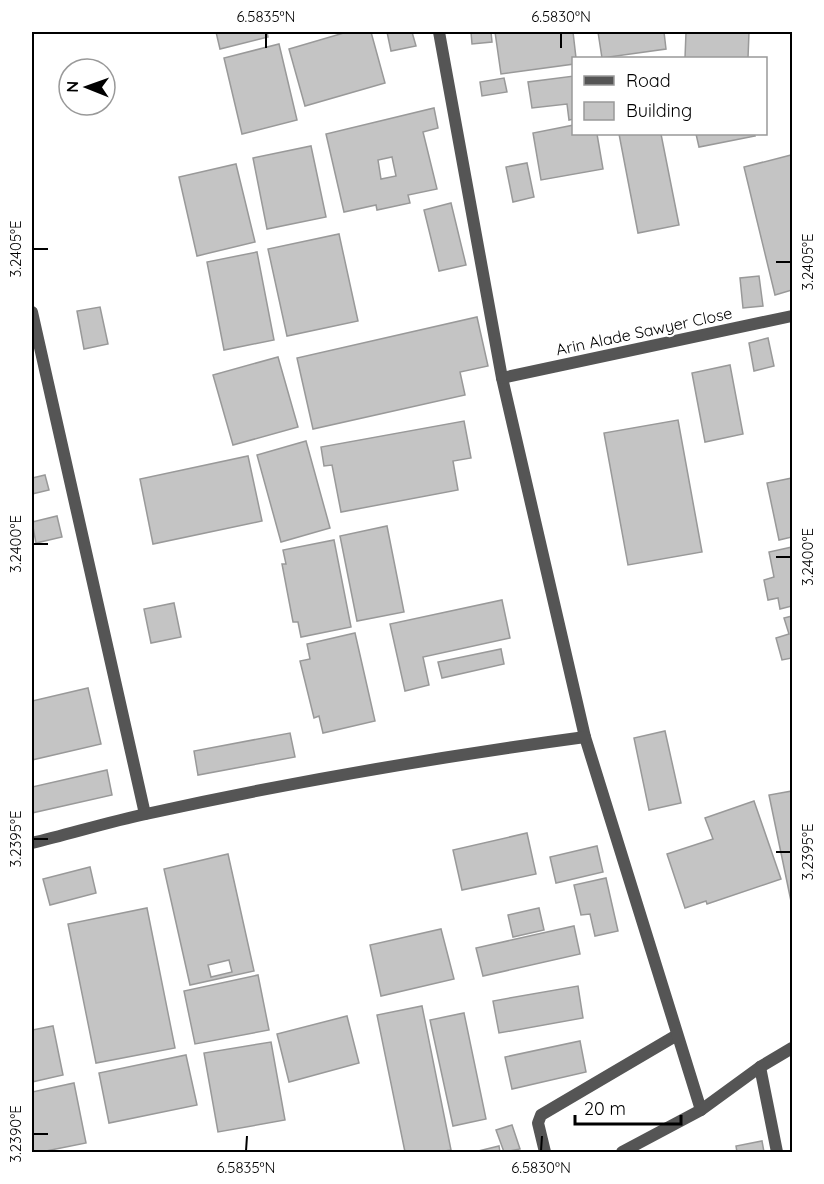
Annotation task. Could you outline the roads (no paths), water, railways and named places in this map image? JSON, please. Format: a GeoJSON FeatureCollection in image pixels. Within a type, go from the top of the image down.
{"type":"FeatureCollection","features":[{"type":"Feature","properties":{"kind":"street"},"geometry":{"type":"LineString","coordinates":[[439,32],[502,378],[585,737],[701,1110]]}},
{"type":"Feature","properties":{"kind":"street"},"geometry":{"type":"LineString","coordinates":[[32,312],[145,814]]}},
{"type":"Feature","properties":{"kind":"street","name":"Arin Alade Sawyer Close"},"geometry":{"type":"LineString","coordinates":[[502,378],[792,315]]}},
{"type":"Feature","properties":{"kind":"street"},"geometry":{"type":"LineString","coordinates":[[32,843],[145,814],[370,769],[585,737]]}},
{"type":"Feature","properties":{"kind":"street"},"geometry":{"type":"LineString","coordinates":[[545,1152],[539,1133],[538,1123],[541,1115],[677,1035]]}},
{"type":"Feature","properties":{"kind":"street"},"geometry":{"type":"LineString","coordinates":[[622,1152],[701,1110],[760,1067],[792,1048]]}},
{"type":"Feature","properties":{"kind":"street"},"geometry":{"type":"LineString","coordinates":[[760,1067],[777,1152]]}}]}
